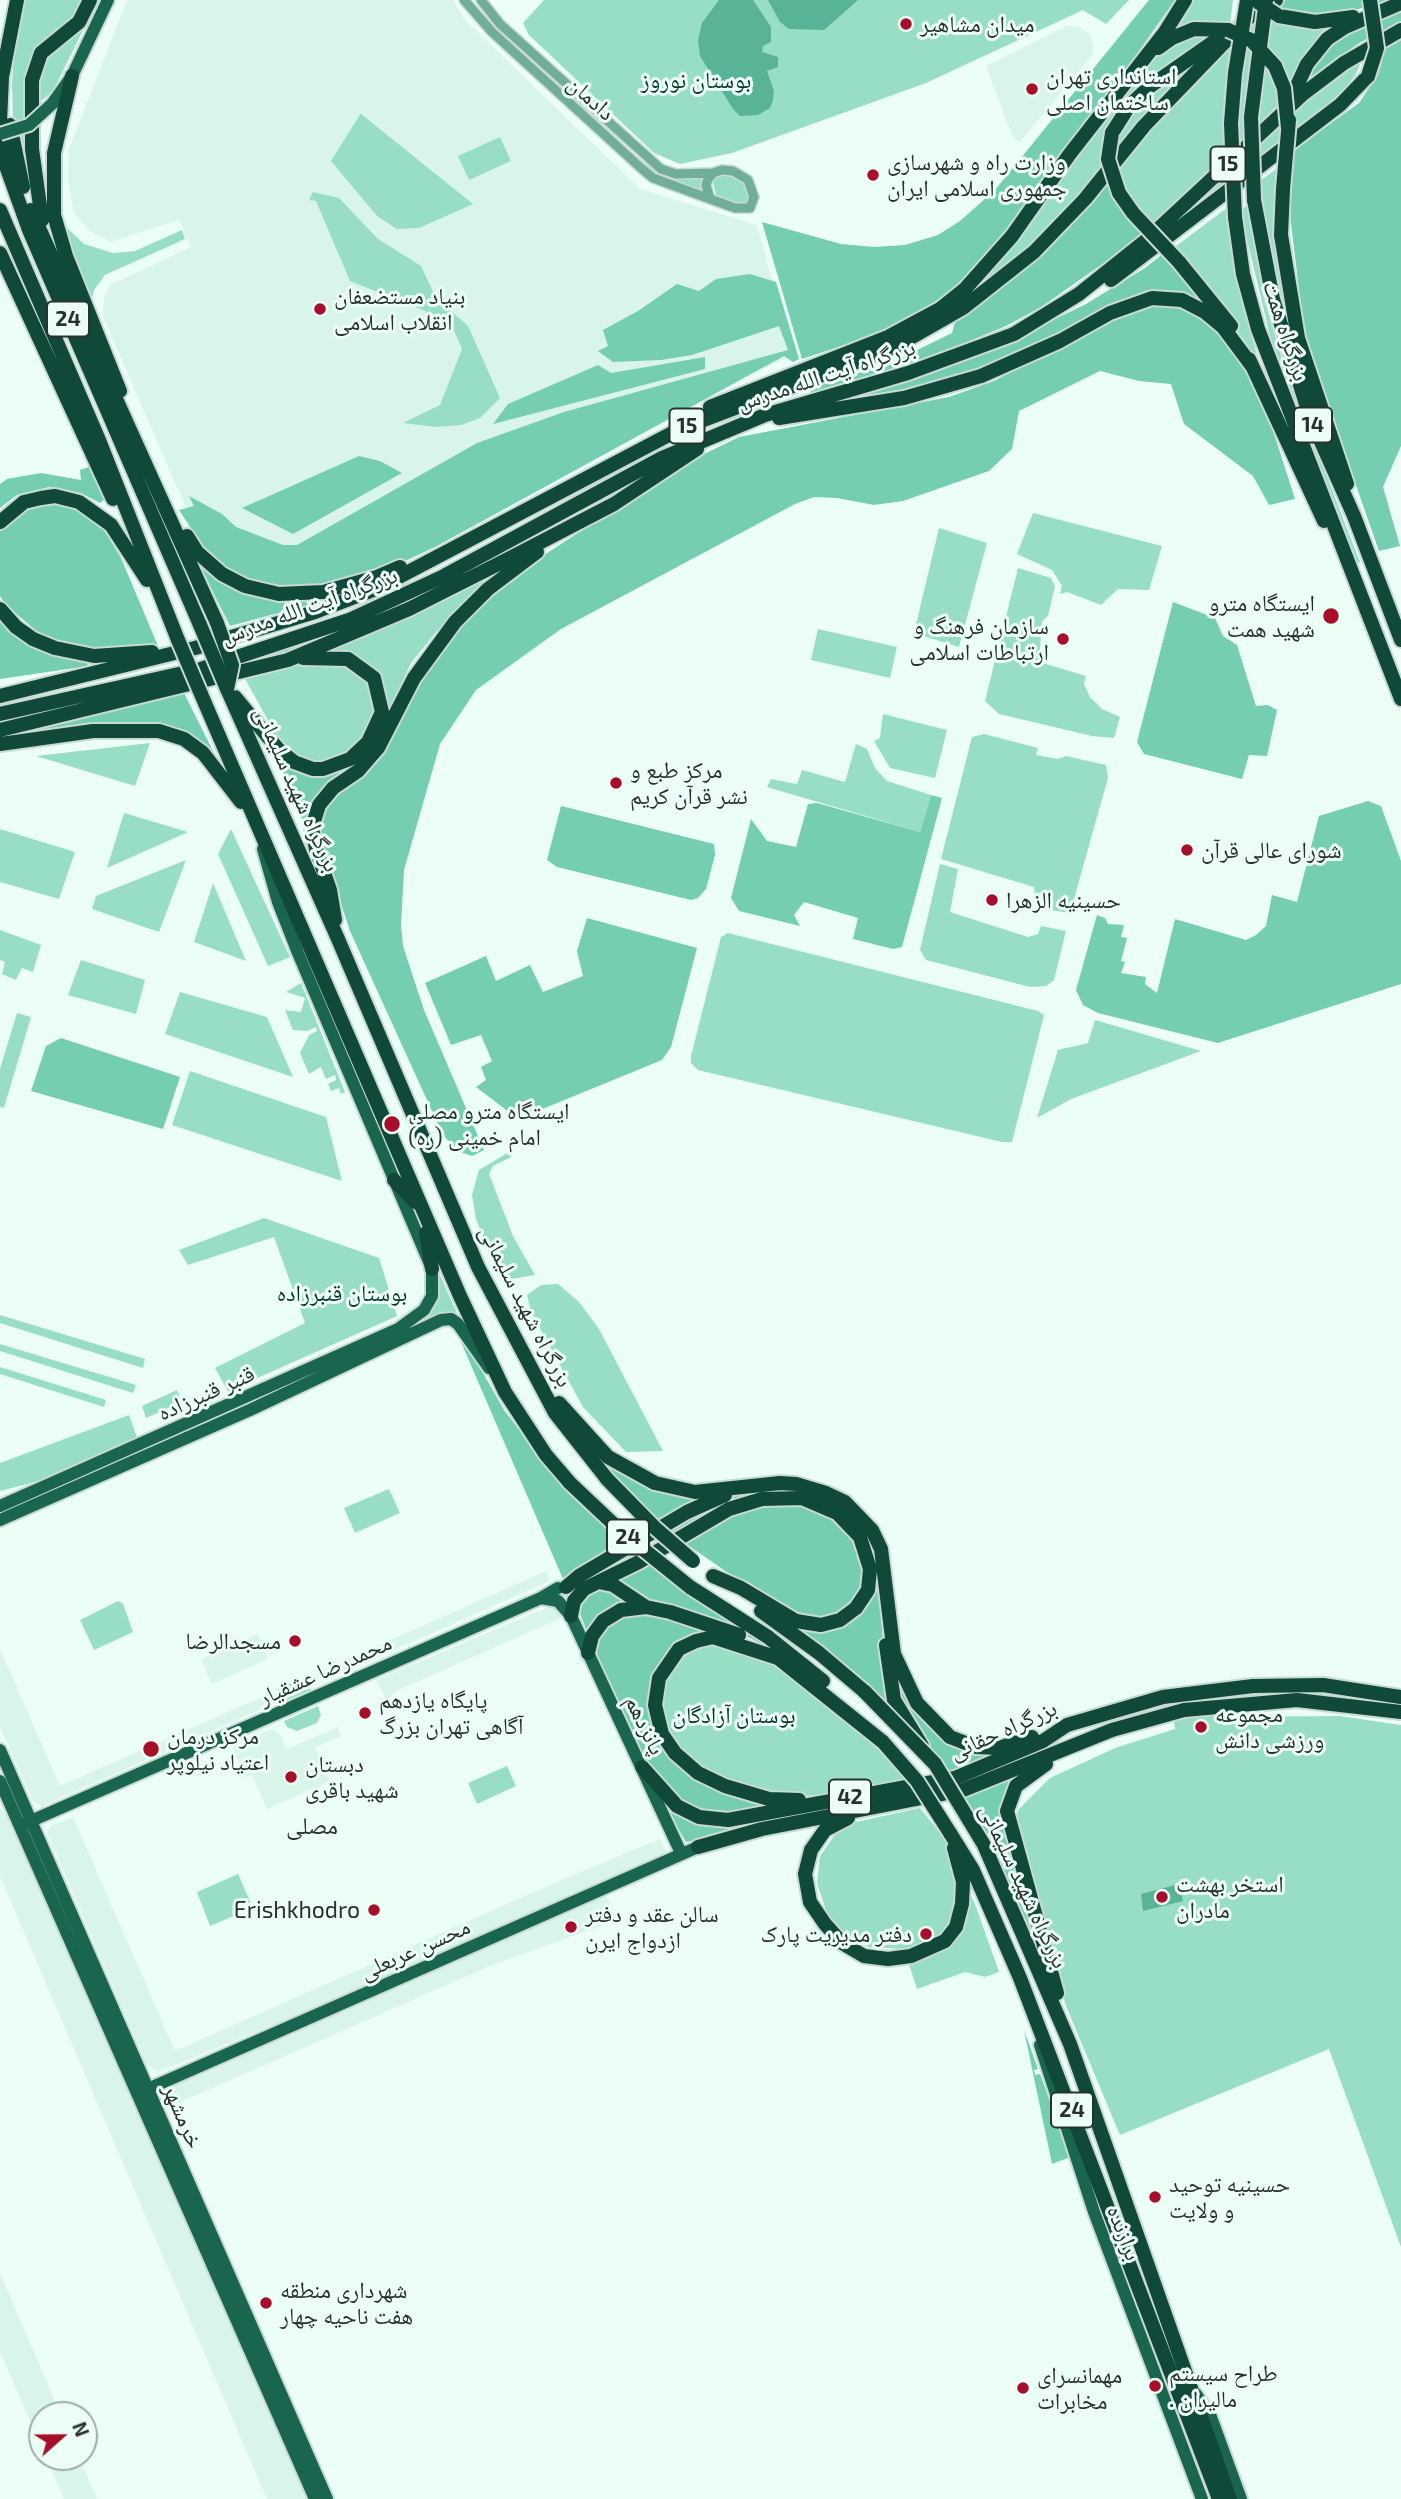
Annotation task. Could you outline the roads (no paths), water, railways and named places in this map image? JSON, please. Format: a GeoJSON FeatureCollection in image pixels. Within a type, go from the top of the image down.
{"type":"FeatureCollection","features":[{"type":"Feature","properties":{"kind":"highway","name":"بزرگراه شهید سلیمانی"},"geometry":{"type":"LineString","coordinates":[[18,0],[7,38],[1,122],[12,184],[227,689],[338,939],[478,1267],[555,1413],[607,1479],[654,1527],[694,1561],[819,1653],[865,1692],[935,1764],[984,1845],[1070,2044],[1230,2499]]}},
{"type":"Feature","properties":{"kind":"highway"},"geometry":{"type":"LineString","coordinates":[[55,262],[34,182],[32,80],[41,53],[79,22],[90,0]]}},
{"type":"Feature","properties":{"kind":"highway"},"geometry":{"type":"LineString","coordinates":[[680,429],[706,410],[733,396],[888,337],[952,300],[980,275],[1012,236],[1069,155],[1146,57],[1185,0]]}},
{"type":"Feature","properties":{"kind":"highway","name":"بزرگراه همت"},"geometry":{"type":"LineString","coordinates":[[1247,0],[1235,73],[1231,123],[1236,217],[1243,274],[1258,329],[1401,699]]}},
{"type":"Feature","properties":{"kind":"highway"},"geometry":{"type":"LineString","coordinates":[[1255,0],[1279,16],[1327,22],[1401,3]]}},
{"type":"Feature","properties":{"kind":"highway","name":"بزرگراه همت"},"geometry":{"type":"LineString","coordinates":[[1266,0],[1251,117],[1254,200],[1267,276],[1290,356],[1324,453],[1354,516],[1401,640]]}},
{"type":"Feature","properties":{"kind":"highway","name":"بزرگراه آیت الله مدرس"},"geometry":{"type":"LineString","coordinates":[[0,696],[195,648],[315,612],[376,589],[680,429],[765,395],[868,360],[915,337],[970,302],[1050,236],[1144,126],[1247,19],[1276,0]]}},
{"type":"Feature","properties":{"kind":"highway"},"geometry":{"type":"LineString","coordinates":[[1061,307],[1096,290],[1170,237],[1340,105],[1368,75],[1377,48],[1370,0]]}},
{"type":"Feature","properties":{"kind":"highway"},"geometry":{"type":"LineString","coordinates":[[1354,516],[1349,489],[1298,338],[1281,235],[1288,128],[1294,90],[1307,64],[1327,39],[1345,27],[1401,3]]}},
{"type":"Feature","properties":{"kind":"highway"},"geometry":{"type":"LineString","coordinates":[[1247,19],[1149,87],[1129,106],[1112,133],[1108,159],[1119,193],[1229,323],[1283,429],[1315,505],[1348,563]]}},
{"type":"Feature","properties":{"kind":"highway"},"geometry":{"type":"LineString","coordinates":[[1146,57],[1172,38],[1195,29],[1228,30],[1251,40],[1276,66],[1284,88],[1288,128]]}},
{"type":"Feature","properties":{"kind":"highway","name":"بزرگراه آیت الله مدرس"},"geometry":{"type":"LineString","coordinates":[[0,714],[201,669],[349,620],[444,576],[648,465],[710,438],[743,424],[987,346],[1061,307],[1170,219],[1303,94],[1343,64],[1401,30]]}},
{"type":"Feature","properties":{"kind":"highway"},"geometry":{"type":"LineString","coordinates":[[7,38],[10,128],[14,153],[30,209],[217,623],[232,665],[227,689],[255,718],[278,749],[294,762],[313,769],[323,769],[350,759],[368,742],[382,712],[374,678],[348,659],[288,660]]}},
{"type":"Feature","properties":{"kind":"highway"},"geometry":{"type":"LineString","coordinates":[[72,76],[54,153],[54,215],[66,256],[119,388],[127,423]]}},
{"type":"Feature","properties":{"kind":"highway","name":"بزرگراه شهید سلیمانی"},"geometry":{"type":"LineString","coordinates":[[0,209],[99,440],[178,640],[258,828],[423,1210],[505,1392],[546,1455],[570,1483],[623,1533],[690,1587],[796,1658],[842,1698],[917,1782],[950,1833],[973,1870],[1020,1978],[1219,2499]]}},
{"type":"Feature","properties":{"kind":"highway"},"geometry":{"type":"LineString","coordinates":[[0,253],[76,414],[160,610],[178,640]]}},
{"type":"Feature","properties":{"kind":"highway"},"geometry":{"type":"LineString","coordinates":[[743,424],[904,398],[981,376],[1059,341],[1110,313],[1152,298],[1182,300],[1205,312],[1223,327],[1252,366]]}},
{"type":"Feature","properties":{"kind":"highway"},"geometry":{"type":"LineString","coordinates":[[0,730],[288,660],[409,609],[578,523],[660,475],[710,438]]}},
{"type":"Feature","properties":{"kind":"highway"},"geometry":{"type":"LineString","coordinates":[[0,522],[24,502],[55,496],[79,502],[111,526],[147,580]]}},
{"type":"Feature","properties":{"kind":"highway"},"geometry":{"type":"LineString","coordinates":[[164,502],[210,565],[234,582],[279,594],[298,595],[346,587],[417,559],[448,552]]}},
{"type":"Feature","properties":{"kind":"highway"},"geometry":{"type":"LineString","coordinates":[[338,939],[330,890],[312,828],[319,805],[333,788],[358,771],[378,748],[414,678],[456,622],[488,589],[578,523]]}},
{"type":"Feature","properties":{"kind":"highway"},"geometry":{"type":"LineString","coordinates":[[0,609],[16,627],[33,639],[78,654],[108,656],[195,648]]}},
{"type":"Feature","properties":{"kind":"highway"},"geometry":{"type":"LineString","coordinates":[[0,744],[130,729],[159,731],[184,739],[203,753],[223,777],[258,828]]}},
{"type":"Feature","properties":{"kind":"highway"},"geometry":{"type":"LineString","coordinates":[[394,1180],[423,1210],[432,1269]]}},
{"type":"Feature","properties":{"kind":"highway"},"geometry":{"type":"LineString","coordinates":[[530,1367],[585,1435],[608,1457],[655,1483],[689,1492],[779,1483],[796,1484],[827,1493],[845,1502],[872,1530],[881,1549],[890,1685],[898,1708],[935,1764]]}},
{"type":"Feature","properties":{"kind":"highway"},"geometry":{"type":"LineString","coordinates":[[562,1587],[699,1505],[742,1488]]}},
{"type":"Feature","properties":{"kind":"highway"},"geometry":{"type":"LineString","coordinates":[[571,1616],[575,1601],[584,1589],[729,1509],[777,1497],[802,1498],[837,1513],[860,1537],[870,1569],[868,1590],[856,1608],[840,1620],[821,1625],[796,1621],[741,1588],[713,1576]]}},
{"type":"Feature","properties":{"kind":"highway"},"geometry":{"type":"LineString","coordinates":[[599,1582],[613,1585],[646,1607],[728,1630],[778,1658],[883,1742]]}},
{"type":"Feature","properties":{"kind":"highway"},"geometry":{"type":"LineString","coordinates":[[562,1587],[584,1589]]}},
{"type":"Feature","properties":{"kind":"highway"},"geometry":{"type":"LineString","coordinates":[[886,1604],[894,1654],[906,1686],[934,1724],[950,1737],[976,1747],[999,1748],[1067,1725]]}},
{"type":"Feature","properties":{"kind":"highway"},"geometry":{"type":"LineString","coordinates":[[588,1653],[592,1636],[611,1614],[646,1607]]}},
{"type":"Feature","properties":{"kind":"highway"},"geometry":{"type":"LineString","coordinates":[[778,1658],[713,1637],[679,1649],[664,1667],[656,1692],[656,1717],[662,1734],[687,1765],[725,1786],[769,1799],[836,1799]]}},
{"type":"Feature","properties":{"kind":"highway","name":"بزرگراه حقانی"},"geometry":{"type":"LineString","coordinates":[[642,1767],[677,1806],[710,1820],[728,1820],[956,1778],[1043,1741],[1067,1725],[1126,1706],[1210,1690],[1323,1685],[1401,1697]]}},
{"type":"Feature","properties":{"kind":"highway","name":"بزرگراه حقانی"},"geometry":{"type":"LineString","coordinates":[[698,1847],[762,1829],[963,1790],[1151,1717],[1240,1703],[1324,1701],[1401,1712]]}},
{"type":"Feature","properties":{"kind":"highway"},"geometry":{"type":"LineString","coordinates":[[1070,2044],[1007,1811],[1011,1794],[1025,1777],[1086,1741]]}},
{"type":"Feature","properties":{"kind":"highway"},"geometry":{"type":"LineString","coordinates":[[860,1811],[825,1830],[811,1850],[805,1874],[810,1902],[825,1924],[842,1943],[864,1956],[888,1959],[911,1956],[945,1941],[956,1927],[962,1904],[963,1882],[950,1833]]}},
{"type":"Feature","properties":{"kind":"main road"},"geometry":{"type":"LineString","coordinates":[[0,134],[29,125],[52,104],[72,76],[108,0]]}},
{"type":"Feature","properties":{"kind":"main road"},"geometry":{"type":"LineString","coordinates":[[0,689],[43,687]]}},
{"type":"Feature","properties":{"kind":"main road"},"geometry":{"type":"LineString","coordinates":[[258,828],[278,902],[432,1269]]}},
{"type":"Feature","properties":{"kind":"main road","name":"قنبر قنبرزاده"},"geometry":{"type":"LineString","coordinates":[[0,1506],[65,1480],[398,1329],[424,1310],[432,1296],[432,1269]]}},
{"type":"Feature","properties":{"kind":"main road","name":"قنبر قنبرزاده"},"geometry":{"type":"LineString","coordinates":[[0,1520],[320,1378],[441,1320],[451,1319],[458,1324],[505,1392]]}},
{"type":"Feature","properties":{"kind":"main road"},"geometry":{"type":"LineString","coordinates":[[0,1497],[65,1480]]}},
{"type":"Feature","properties":{"kind":"main road","name":"محمدرضا عشقیار"},"geometry":{"type":"LineString","coordinates":[[26,1824],[562,1587]]}},
{"type":"Feature","properties":{"kind":"main road"},"geometry":{"type":"LineString","coordinates":[[541,1598],[558,1601],[571,1616]]}},
{"type":"Feature","properties":{"kind":"main road","name":"پانزدهم"},"geometry":{"type":"LineString","coordinates":[[571,1616],[681,1853]]}},
{"type":"Feature","properties":{"kind":"main road","name":"خرمشهر"},"geometry":{"type":"LineString","coordinates":[[0,1750],[6,1789],[26,1824],[203,2231],[327,2499]]}},
{"type":"Feature","properties":{"kind":"main road","name":"محسن عربعلی"},"geometry":{"type":"LineString","coordinates":[[143,2091],[698,1847]]}},
{"type":"Feature","properties":{"kind":"main road","name":"برازنده"},"geometry":{"type":"LineString","coordinates":[[1020,1978],[1066,2134],[1202,2499]]}},
{"type":"Feature","properties":{"kind":"main road","name":"خرمشهر"},"geometry":{"type":"LineString","coordinates":[[218,2264],[315,2499]]}},
{"type":"Feature","properties":{"kind":"main road"},"geometry":{"type":"LineString","coordinates":[[1194,2392],[1211,2417],[1241,2499]]}},
{"type":"Feature","properties":{"kind":"street","name":"دادمان"},"geometry":{"type":"LineString","coordinates":[[464,0],[480,19],[653,178],[710,200]]}},
{"type":"Feature","properties":{"kind":"street","name":"دادمان"},"geometry":{"type":"LineString","coordinates":[[481,0],[661,169],[676,174],[713,173]]}},
{"type":"Feature","properties":{"kind":"street"},"geometry":{"type":"LineString","coordinates":[[480,19],[490,11]]}},
{"type":"Feature","properties":{"kind":"street"},"geometry":{"type":"LineString","coordinates":[[733,171],[743,176],[751,186],[754,197],[753,204],[745,209],[710,200],[706,185],[713,173],[733,171]]}},
{"type":"Feature","properties":{"kind":"place","name":"میدان مشاهیر"},"geometry":{"type":"Point","coordinates":[906,24]}},
{"type":"Feature","properties":{"kind":"place","name":"استانداری تهران ساختمان اصلی"},"geometry":{"type":"Point","coordinates":[1032,89]}},
{"type":"Feature","properties":{"kind":"place","name":"وزارت راه و شهرسازی جمهوری اسلامی ایران"},"geometry":{"type":"Point","coordinates":[873,175]}},
{"type":"Feature","properties":{"kind":"place","name":"بنیاد مستضعفان انقلاب اسلامی"},"geometry":{"type":"Point","coordinates":[320,309]}},
{"type":"Feature","properties":{"kind":"place","name":"ایستگاه مترو شهید همت"},"geometry":{"type":"Point","coordinates":[1331,616]}},
{"type":"Feature","properties":{"kind":"place","name":"سازمان فرهنگ و ارتباطات اسلامی"},"geometry":{"type":"Point","coordinates":[1063,639]}},
{"type":"Feature","properties":{"kind":"place","name":"مرکز طبع و نشر قرآن کریم"},"geometry":{"type":"Point","coordinates":[616,783]}},
{"type":"Feature","properties":{"kind":"place","name":"شورای عالی قرآن"},"geometry":{"type":"Point","coordinates":[1187,850]}},
{"type":"Feature","properties":{"kind":"place","name":"حسینیه الزهرا"},"geometry":{"type":"Point","coordinates":[992,900]}},
{"type":"Feature","properties":{"kind":"place","name":"ایستگاه مترو مصلی امام خمینی (ره)"},"geometry":{"type":"Point","coordinates":[392,1124]}},
{"type":"Feature","properties":{"kind":"place","name":"مسجدالرضا"},"geometry":{"type":"Point","coordinates":[295,1641]}},
{"type":"Feature","properties":{"kind":"place","name":"پایگاه یازدهم آگاهی تهران بزرگ"},"geometry":{"type":"Point","coordinates":[365,1713]}},
{"type":"Feature","properties":{"kind":"place","name":"مجموعه ورزشی دانش"},"geometry":{"type":"Point","coordinates":[1201,1727]}},
{"type":"Feature","properties":{"kind":"place","name":"مرکز درمان اعتیاد نیلوپر"},"geometry":{"type":"Point","coordinates":[151,1749]}},
{"type":"Feature","properties":{"kind":"place","name":"دبستان شهید باقری"},"geometry":{"type":"Point","coordinates":[291,1777]}},
{"type":"Feature","properties":{"kind":"place","name":"استخر بهشت مادران"},"geometry":{"type":"Point","coordinates":[1162,1897]}},
{"type":"Feature","properties":{"kind":"place","name":"Erishkhodro"},"geometry":{"type":"Point","coordinates":[374,1910]}},
{"type":"Feature","properties":{"kind":"place","name":"سالن عقد و دفتر ازدواج ایرن"},"geometry":{"type":"Point","coordinates":[571,1927]}},
{"type":"Feature","properties":{"kind":"place","name":"دفتر مدیریت پارک"},"geometry":{"type":"Point","coordinates":[926,1934]}},
{"type":"Feature","properties":{"kind":"place","name":"حسینیه توحید و ولایت"},"geometry":{"type":"Point","coordinates":[1155,2197]}},
{"type":"Feature","properties":{"kind":"place","name":"شهرداری منطقه هفت ناحیه چهار"},"geometry":{"type":"Point","coordinates":[266,2303]}},
{"type":"Feature","properties":{"kind":"place","name":"طراح سیستم . مالیران"},"geometry":{"type":"Point","coordinates":[1155,2386]}},
{"type":"Feature","properties":{"kind":"place","name":"مهمانسرای مخابرات"},"geometry":{"type":"Point","coordinates":[1023,2388]}},
{"type":"Feature","properties":{"kind":"district","name":"مصلی"},"geometry":{"type":"Point","coordinates":[312,1826]}},
{"type":"Feature","properties":{"kind":"park label","name":"بوستان نوروز"},"geometry":{"type":"Point","coordinates":[696,80]}},
{"type":"Feature","properties":{"kind":"park label","name":"بوستان قنبرزاده"},"geometry":{"type":"Point","coordinates":[342,1293]}},
{"type":"Feature","properties":{"kind":"park label","name":"بوستان آزادگان"},"geometry":{"type":"Point","coordinates":[734,1715]}}]}
